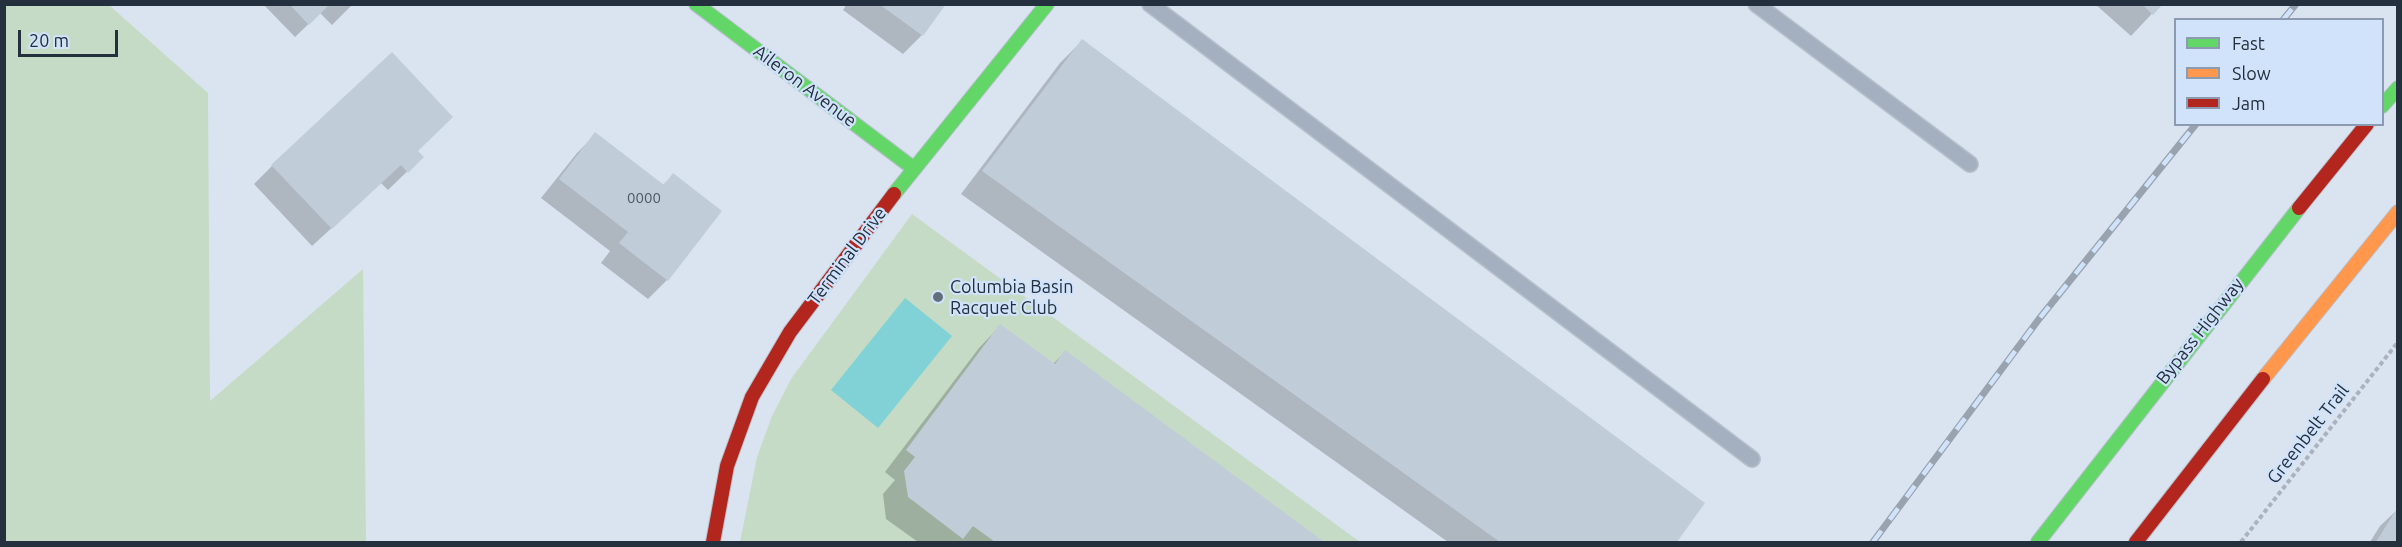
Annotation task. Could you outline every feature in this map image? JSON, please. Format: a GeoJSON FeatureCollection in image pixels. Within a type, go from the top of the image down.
{"type":"FeatureCollection","features":[{"type":"Feature","properties":{"kind":"main road","name":"Aileron Avenue"},"geometry":{"type":"LineString","coordinates":[[696,4],[914,168]]}},
{"type":"Feature","properties":{"kind":"main road","name":"Terminal Drive"},"geometry":{"type":"LineString","coordinates":[[713,543],[727,466],[752,397],[790,332],[914,168],[1047,4]]}},
{"type":"Feature","properties":{"kind":"main road"},"geometry":{"type":"LineString","coordinates":[[2384,104],[2397,88]]}},
{"type":"Feature","properties":{"kind":"main road","name":"Bypass Highway"},"geometry":{"type":"LineString","coordinates":[[2038,543],[2236,285],[2365,126]]}},
{"type":"Feature","properties":{"kind":"main road"},"geometry":{"type":"LineString","coordinates":[[2136,543],[2214,440],[2397,212]]}},
{"type":"Feature","properties":{"kind":"lane"},"geometry":{"type":"LineString","coordinates":[[1150,4],[1752,459]]}},
{"type":"Feature","properties":{"kind":"lane"},"geometry":{"type":"LineString","coordinates":[[1756,4],[1970,164]]}},
{"type":"Feature","properties":{"kind":"path","name":"Greenbelt Trail"},"geometry":{"type":"LineString","coordinates":[[2241,543],[2397,342]]}},
{"type":"Feature","properties":{"kind":"green space"},"geometry":{"type":"Polygon","coordinates":[[[4,5],[109,5],[208,93],[210,401],[363,269],[366,542],[5,542],[4,5]]]}},
{"type":"Feature","properties":{"kind":"green space","name":"Columbia Basin Racquet Club"},"geometry":{"type":"Polygon","coordinates":[[[912,214],[1360,542],[740,542],[757,457],[772,416],[791,379],[912,214]]]}},
{"type":"Feature","properties":{"kind":"water"},"geometry":{"type":"Polygon","coordinates":[[[905,298],[952,336],[878,428],[831,390],[905,298]]]}},
{"type":"Feature","properties":{"kind":"building"},"geometry":{"type":"Polygon","coordinates":[[[289,4],[330,4],[309,25],[289,4]]]}},
{"type":"Feature","properties":{"kind":"building"},"geometry":{"type":"Polygon","coordinates":[[[879,4],[946,4],[923,36],[879,4]]]}},
{"type":"Feature","properties":{"kind":"building"},"geometry":{"type":"Polygon","coordinates":[[[2142,4],[2163,4],[2153,15],[2142,4]]]}},
{"type":"Feature","properties":{"kind":"building"},"geometry":{"type":"Polygon","coordinates":[[[1082,39],[1705,503],[1677,542],[1500,542],[982,171],[1082,39]]]}},
{"type":"Feature","properties":{"kind":"building"},"geometry":{"type":"Polygon","coordinates":[[[392,52],[453,117],[418,151],[424,157],[408,173],[401,165],[332,229],[271,165],[392,52]]]}},
{"type":"Feature","properties":{"kind":"building"},"geometry":{"type":"Polygon","coordinates":[[[595,132],[664,185],[673,173],[722,211],[668,281],[619,243],[628,232],[559,179],[595,132]]]}},
{"type":"Feature","properties":{"kind":"building"},"geometry":{"type":"Polygon","coordinates":[[[1000,324],[1055,364],[1065,350],[1324,542],[995,542],[973,526],[963,539],[908,497],[904,471],[915,457],[906,450],[1000,324]]]}},
{"type":"Feature","properties":{"kind":"building"},"geometry":{"type":"Polygon","coordinates":[[[2398,507],[2398,542],[2376,542],[2398,507]]]}},
{"type":"Feature","properties":{"kind":"railway"},"geometry":{"type":"LineString","coordinates":[[2285,18],[2296,4]]}},
{"type":"Feature","properties":{"kind":"railway"},"geometry":{"type":"LineString","coordinates":[[1873,542],[2039,319],[2194,126]]}},
{"type":"Feature","properties":{"kind":"traffic: fast"},"geometry":{"type":"LineString","coordinates":[[696,4],[913,168]]}},
{"type":"Feature","properties":{"kind":"traffic: fast"},"geometry":{"type":"LineString","coordinates":[[894,194],[1047,4]]}},
{"type":"Feature","properties":{"kind":"traffic: fast"},"geometry":{"type":"LineString","coordinates":[[2384,104],[2398,88]]}},
{"type":"Feature","properties":{"kind":"traffic: fast"},"geometry":{"type":"LineString","coordinates":[[2038,542],[2299,208]]}},
{"type":"Feature","properties":{"kind":"traffic: slow"},"geometry":{"type":"LineString","coordinates":[[2263,379],[2398,212]]}},
{"type":"Feature","properties":{"kind":"traffic: jam"},"geometry":{"type":"LineString","coordinates":[[2299,208],[2365,126]]}},
{"type":"Feature","properties":{"kind":"traffic: jam"},"geometry":{"type":"LineString","coordinates":[[713,542],[727,466],[752,397],[790,332],[894,194]]}},
{"type":"Feature","properties":{"kind":"traffic: jam"},"geometry":{"type":"LineString","coordinates":[[2136,542],[2263,379]]}},
{"type":"Feature","properties":{"kind":"place","name":"Columbia Basin Racquet Club"},"geometry":{"type":"Point","coordinates":[938,297]}}]}
